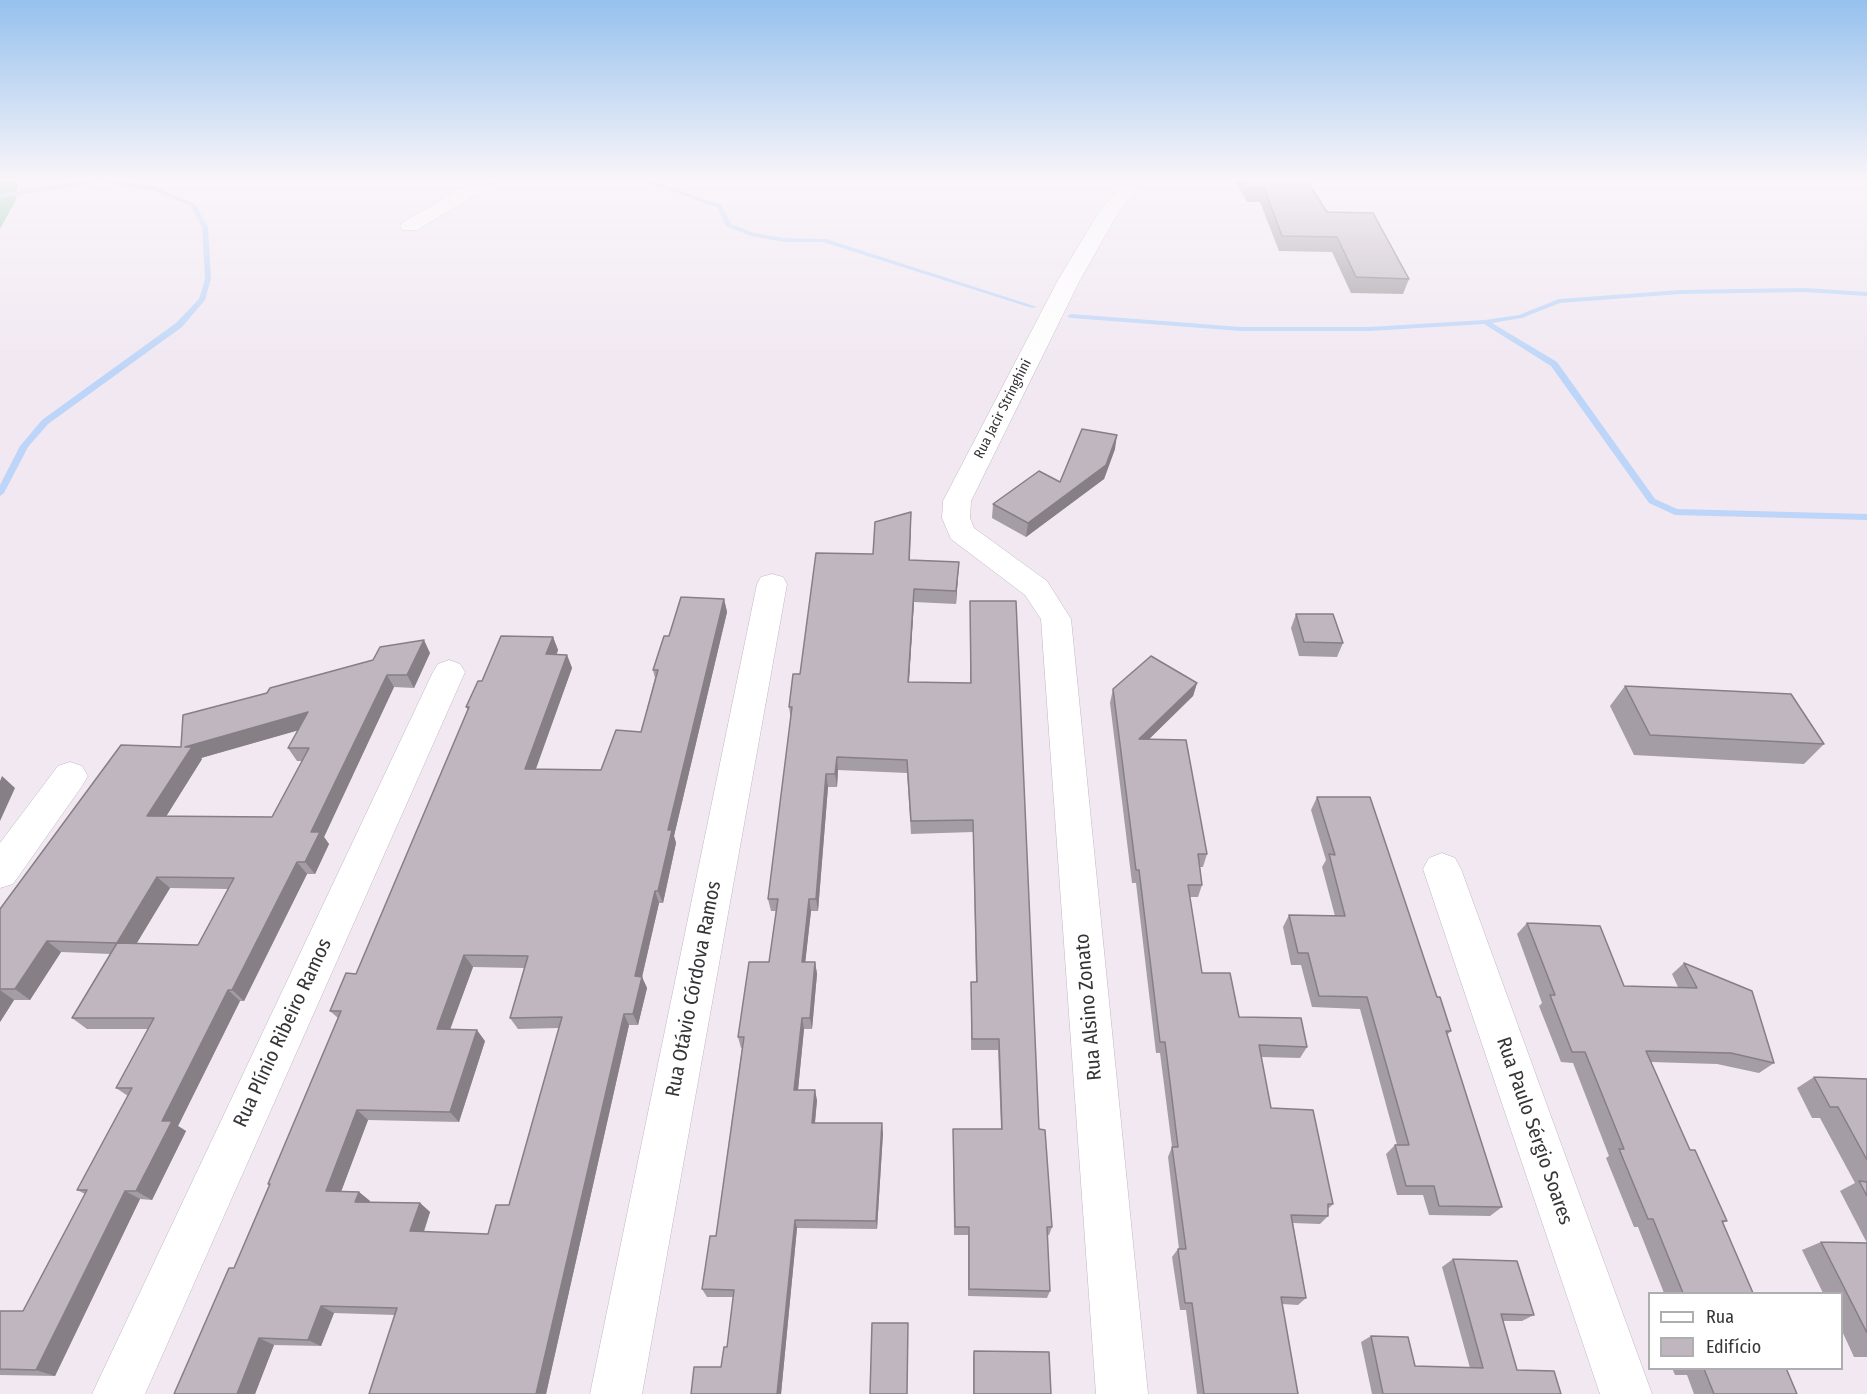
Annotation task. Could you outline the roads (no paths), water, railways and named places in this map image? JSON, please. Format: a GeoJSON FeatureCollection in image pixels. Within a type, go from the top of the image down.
{"type":"FeatureCollection","features":[{"type":"Feature","properties":{"kind":"street","name":"Rua Jacir Stringhini"},"geometry":{"type":"LineString","coordinates":[[1056,619],[1036,588],[961,533],[956,519],[957,501],[1089,243]]}},
{"type":"Feature","properties":{"kind":"street","name":"Rua Otávio Córdova Ramos"},"geometry":{"type":"LineString","coordinates":[[616,1394],[772,584]]}},
{"type":"Feature","properties":{"kind":"street","name":"Rua Alsino Zonato"},"geometry":{"type":"LineString","coordinates":[[1056,619],[1122,1394]]}},
{"type":"Feature","properties":{"kind":"street","name":"Rua Plínio Ribeiro Ramos"},"geometry":{"type":"LineString","coordinates":[[118,1394],[449,672]]}},
{"type":"Feature","properties":{"kind":"street"},"geometry":{"type":"LineString","coordinates":[[0,872],[70,776]]}},
{"type":"Feature","properties":{"kind":"street","name":"Rua Paulo Sérgio Soares"},"geometry":{"type":"LineString","coordinates":[[1442,869],[1626,1394]]}},
{"type":"Feature","properties":{"kind":"waterway"},"geometry":{"type":"LineString","coordinates":[[0,493],[24,446],[45,422],[179,325],[202,300],[208,279],[206,243]]}},
{"type":"Feature","properties":{"kind":"waterway"},"geometry":{"type":"LineString","coordinates":[[834,243],[1034,307]]}},
{"type":"Feature","properties":{"kind":"waterway"},"geometry":{"type":"LineString","coordinates":[[1485,322],[1520,317],[1559,301],[1680,292],[1805,290],[1867,294]]}},
{"type":"Feature","properties":{"kind":"waterway"},"geometry":{"type":"LineString","coordinates":[[1071,316],[1241,329],[1369,329],[1485,322]]}},
{"type":"Feature","properties":{"kind":"waterway"},"geometry":{"type":"LineString","coordinates":[[1485,322],[1554,364],[1652,501],[1675,512],[1867,517]]}}]}
